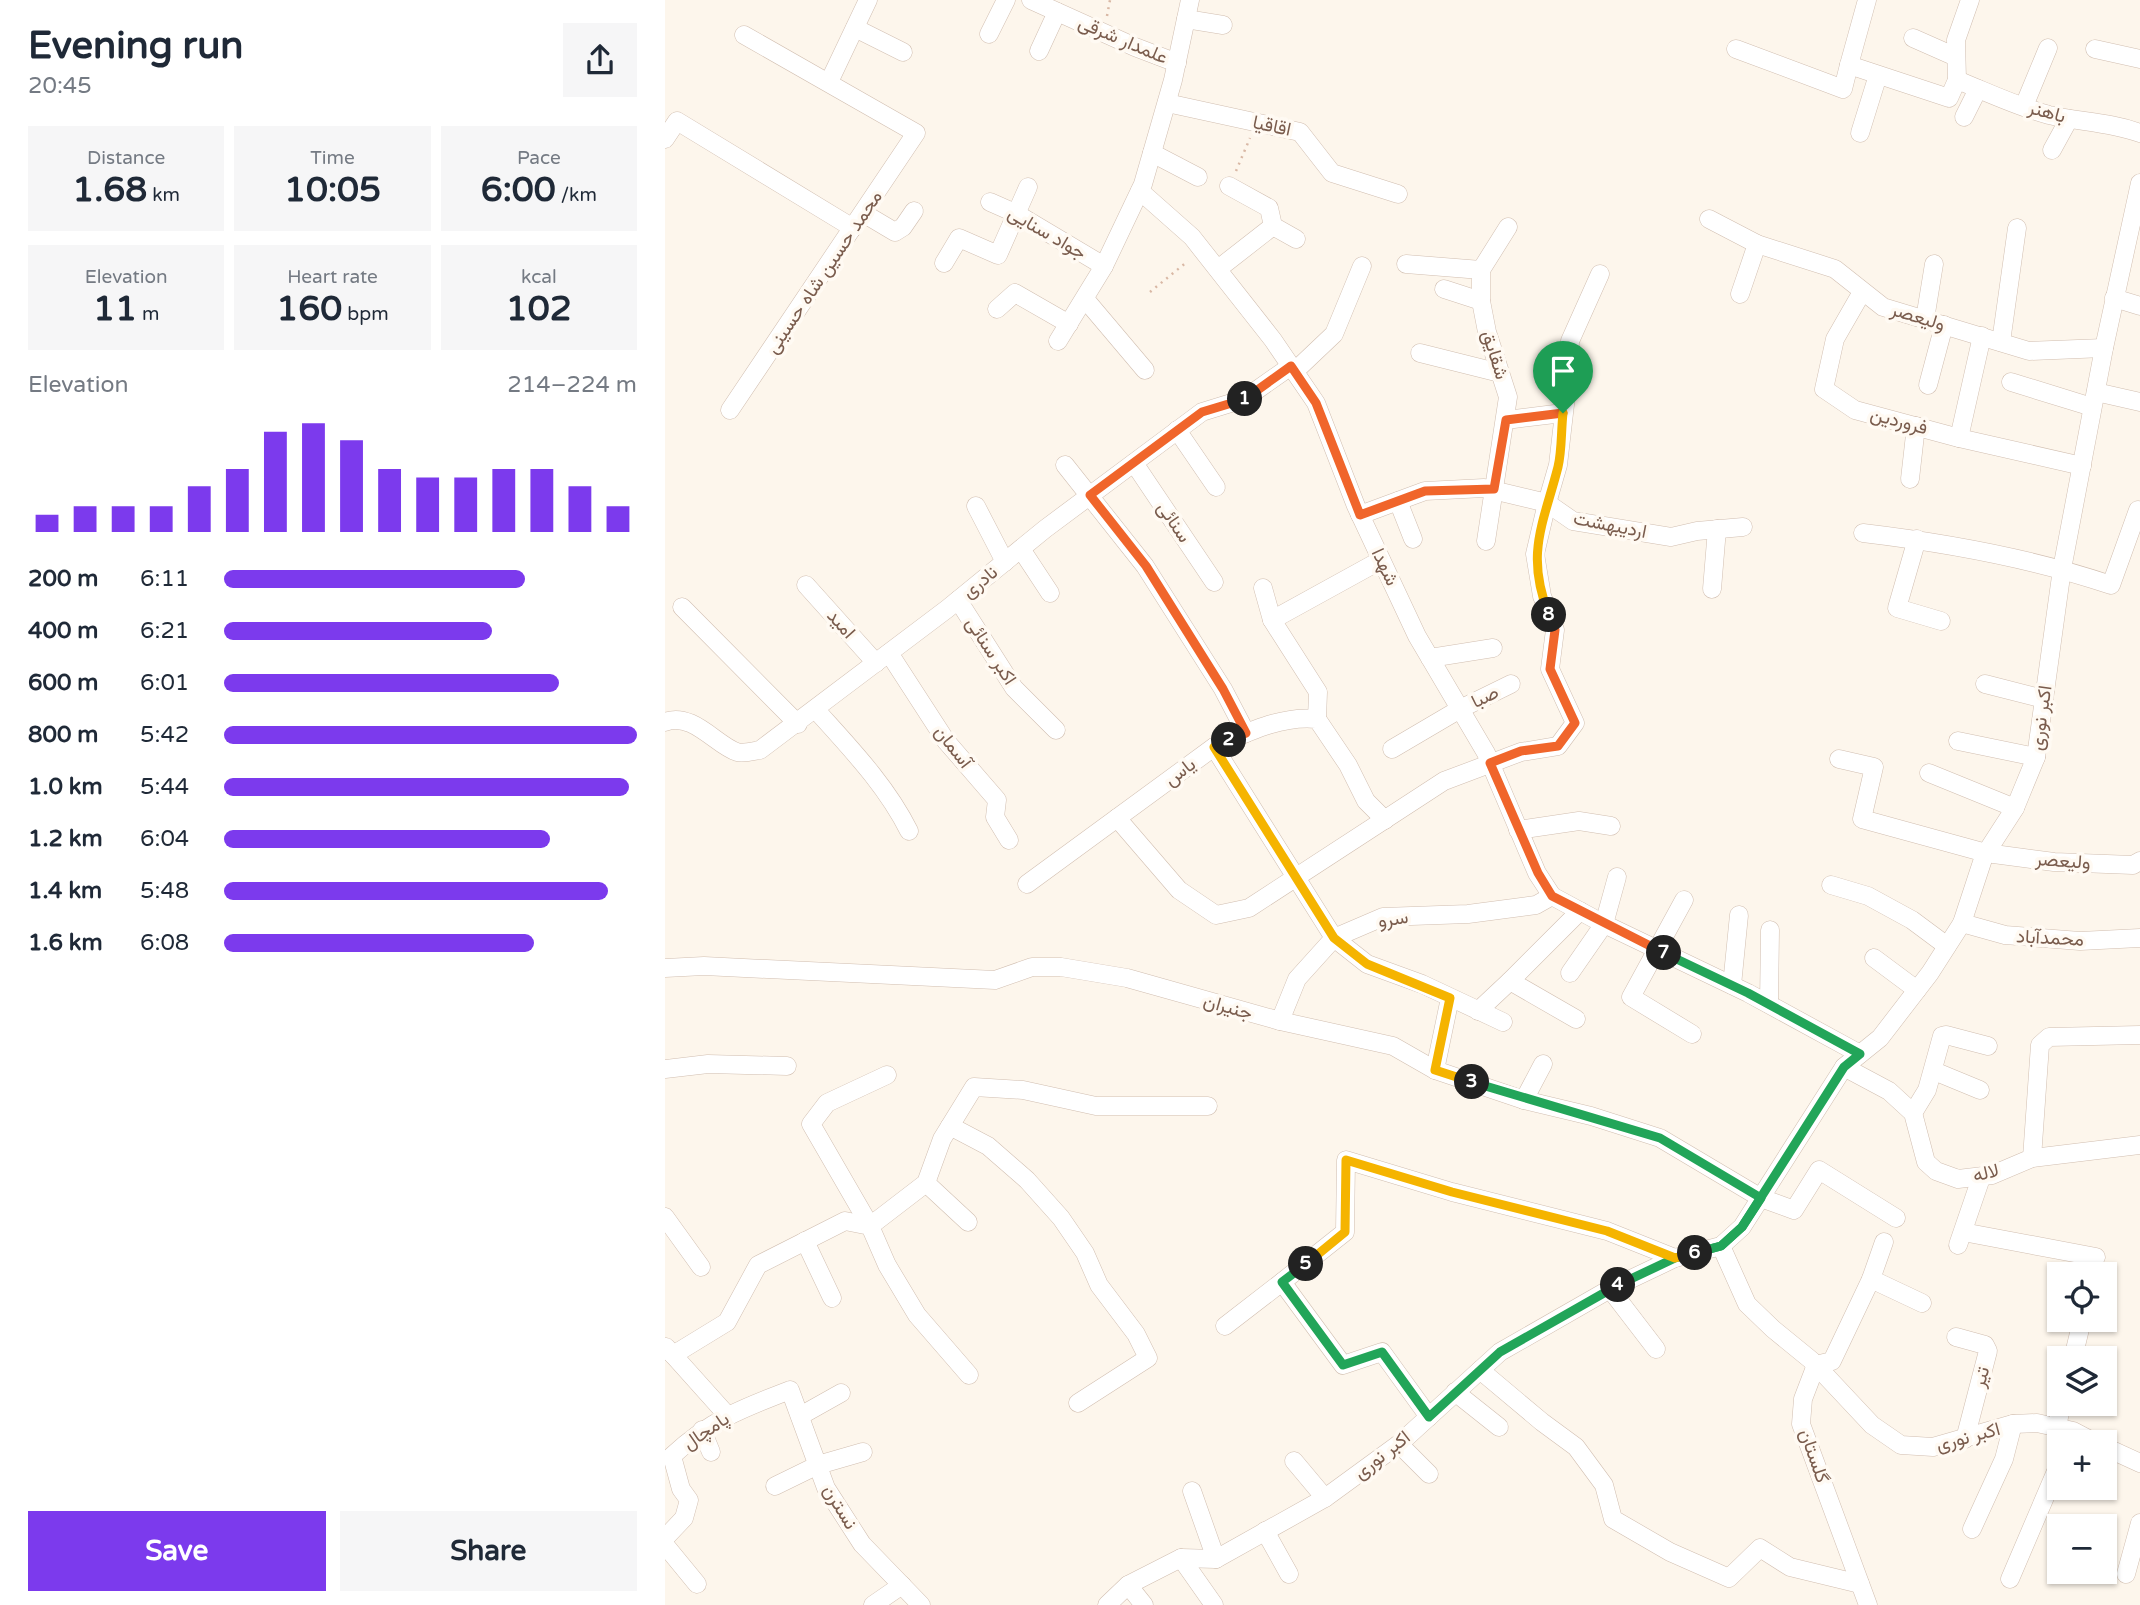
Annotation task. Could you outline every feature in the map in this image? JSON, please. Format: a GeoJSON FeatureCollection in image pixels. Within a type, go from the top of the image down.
{"type":"FeatureCollection","features":[{"type":"Feature","properties":{"kind":"street"},"geometry":{"type":"LineString","coordinates":[[744,35],[829,82],[868,0]]}},
{"type":"Feature","properties":{"kind":"street"},"geometry":{"type":"LineString","coordinates":[[989,34],[1006,0]]}},
{"type":"Feature","properties":{"kind":"street","name":"علمدار شرقی"},"geometry":{"type":"LineString","coordinates":[[1031,0],[1177,63]]}},
{"type":"Feature","properties":{"kind":"street"},"geometry":{"type":"LineString","coordinates":[[1058,341],[1104,265],[1140,191],[1167,103],[1190,0]]}},
{"type":"Feature","properties":{"kind":"street"},"geometry":{"type":"LineString","coordinates":[[1736,49],[1843,89],[1867,0]]}},
{"type":"Feature","properties":{"kind":"street"},"geometry":{"type":"LineString","coordinates":[[1849,65],[1949,98],[1957,80],[1956,40],[1970,0]]}},
{"type":"Feature","properties":{"kind":"street"},"geometry":{"type":"LineString","coordinates":[[1039,51],[1057,12]]}},
{"type":"Feature","properties":{"kind":"street"},"geometry":{"type":"LineString","coordinates":[[1186,19],[1223,25]]}},
{"type":"Feature","properties":{"kind":"street"},"geometry":{"type":"LineString","coordinates":[[855,28],[902,52]]}},
{"type":"Feature","properties":{"kind":"street"},"geometry":{"type":"LineString","coordinates":[[1913,38],[1957,57]]}},
{"type":"Feature","properties":{"kind":"street"},"geometry":{"type":"LineString","coordinates":[[2024,106],[2048,48]]}},
{"type":"Feature","properties":{"kind":"street"},"geometry":{"type":"LineString","coordinates":[[2095,49],[2140,60]]}},
{"type":"Feature","properties":{"kind":"street"},"geometry":{"type":"LineString","coordinates":[[1860,133],[1878,75]]}},
{"type":"Feature","properties":{"kind":"street","name":"باهنر"},"geometry":{"type":"LineString","coordinates":[[1957,80],[2024,106],[2069,119],[2115,124],[2140,133]]}},
{"type":"Feature","properties":{"kind":"street","name":"محمد حسین شاه حسینی"},"geometry":{"type":"LineString","coordinates":[[730,410],[916,133],[829,82]]}},
{"type":"Feature","properties":{"kind":"street"},"geometry":{"type":"LineString","coordinates":[[1964,117],[1978,89]]}},
{"type":"Feature","properties":{"kind":"street","name":"اقاقیا"},"geometry":{"type":"LineString","coordinates":[[1167,103],[1300,132],[1332,173],[1398,194]]}},
{"type":"Feature","properties":{"kind":"street"},"geometry":{"type":"LineString","coordinates":[[2052,150],[2069,119]]}},
{"type":"Feature","properties":{"kind":"street"},"geometry":{"type":"LineString","coordinates":[[665,139],[677,121],[858,221],[895,232],[903,227],[914,211]]}},
{"type":"Feature","properties":{"kind":"street"},"geometry":{"type":"LineString","coordinates":[[1152,153],[1198,177]]}},
{"type":"Feature","properties":{"kind":"street","name":"اکبر نوری"},"geometry":{"type":"LineString","coordinates":[[1216,1559],[1325,1498],[1399,1444],[1500,1352],[1610,1289],[1675,1258],[1721,1246],[1742,1227],[1844,1067],[1879,1038],[1947,946],[1962,923],[1986,853],[2015,807],[2036,757],[2062,569],[2104,348],[2140,183]]}},
{"type":"Feature","properties":{"kind":"street"},"geometry":{"type":"LineString","coordinates":[[1229,186],[1269,208],[1272,226]]}},
{"type":"Feature","properties":{"kind":"street"},"geometry":{"type":"LineString","coordinates":[[944,263],[959,238],[998,255],[1028,187]]}},
{"type":"Feature","properties":{"kind":"street","name":"شهدا"},"geometry":{"type":"LineString","coordinates":[[1140,191],[1202,249],[1273,340],[1316,403],[1360,515],[1417,636],[1490,763],[1538,873],[1552,896]]}},
{"type":"Feature","properties":{"kind":"street","name":"جواد سنایی"},"geometry":{"type":"LineString","coordinates":[[990,202],[1015,213],[1104,265]]}},
{"type":"Feature","properties":{"kind":"street","name":"ولیعصر"},"geometry":{"type":"LineString","coordinates":[[1709,219],[1757,244],[1835,269],[1883,307],[2029,351],[2104,348]]}},
{"type":"Feature","properties":{"kind":"street"},"geometry":{"type":"LineString","coordinates":[[1272,226],[1296,239]]}},
{"type":"Feature","properties":{"kind":"street"},"geometry":{"type":"LineString","coordinates":[[1218,269],[1272,226]]}},
{"type":"Feature","properties":{"kind":"street"},"geometry":{"type":"LineString","coordinates":[[1406,264],[1481,270],[1508,227]]}},
{"type":"Feature","properties":{"kind":"street"},"geometry":{"type":"LineString","coordinates":[[2001,342],[2017,228]]}},
{"type":"Feature","properties":{"kind":"street"},"geometry":{"type":"LineString","coordinates":[[1740,294],[1757,244]]}},
{"type":"Feature","properties":{"kind":"street"},"geometry":{"type":"LineString","coordinates":[[1925,319],[1934,264]]}},
{"type":"Feature","properties":{"kind":"street","name":"نادری"},"geometry":{"type":"LineString","coordinates":[[665,722],[670,720],[696,725],[738,752],[760,750],[798,724],[1090,495],[1202,412],[1244,399],[1293,369],[1334,334],[1362,266]]}},
{"type":"Feature","properties":{"kind":"street","name":"شقایق"},"geometry":{"type":"LineString","coordinates":[[1481,270],[1481,301],[1487,332],[1508,397],[1486,541]]}},
{"type":"Feature","properties":{"kind":"street"},"geometry":{"type":"LineString","coordinates":[[1117,818],[1179,890],[1216,915],[1249,908],[1444,781],[1521,751],[1558,746],[1575,723],[1550,669],[1555,630],[1542,596],[1535,554],[1546,503],[1559,465],[1570,341],[1600,274]]}},
{"type":"Feature","properties":{"kind":"street"},"geometry":{"type":"LineString","coordinates":[[1444,289],[1481,301]]}},
{"type":"Feature","properties":{"kind":"street","name":"فروردین"},"geometry":{"type":"LineString","coordinates":[[1863,292],[1835,339],[1824,388],[1855,410],[1959,438],[2082,466]]}},
{"type":"Feature","properties":{"kind":"street"},"geometry":{"type":"LineString","coordinates":[[997,309],[1015,293],[1069,324]]}},
{"type":"Feature","properties":{"kind":"street"},"geometry":{"type":"LineString","coordinates":[[1085,299],[1145,370]]}},
{"type":"Feature","properties":{"kind":"street"},"geometry":{"type":"LineString","coordinates":[[2115,299],[2140,306]]}},
{"type":"Feature","properties":{"kind":"street"},"geometry":{"type":"LineString","coordinates":[[1928,385],[1944,325]]}},
{"type":"Feature","properties":{"kind":"street"},"geometry":{"type":"LineString","coordinates":[[1959,438],[1982,336]]}},
{"type":"Feature","properties":{"kind":"street"},"geometry":{"type":"LineString","coordinates":[[1420,353],[1500,373]]}},
{"type":"Feature","properties":{"kind":"street"},"geometry":{"type":"LineString","coordinates":[[2011,382],[2094,399],[2140,401]]}},
{"type":"Feature","properties":{"kind":"street"},"geometry":{"type":"LineString","coordinates":[[1506,420],[1563,413]]}},
{"type":"Feature","properties":{"kind":"street"},"geometry":{"type":"LineString","coordinates":[[1910,479],[1916,426]]}},
{"type":"Feature","properties":{"kind":"street"},"geometry":{"type":"LineString","coordinates":[[1177,430],[1216,487]]}},
{"type":"Feature","properties":{"kind":"street","name":"سنائی"},"geometry":{"type":"LineString","coordinates":[[1134,463],[1214,582]]}},
{"type":"Feature","properties":{"kind":"street"},"geometry":{"type":"LineString","coordinates":[[1065,465],[1146,566],[1223,689],[1246,733]]}},
{"type":"Feature","properties":{"kind":"street","name":"اردیبهشت"},"geometry":{"type":"LineString","coordinates":[[1360,515],[1425,491],[1494,489],[1546,503],[1573,521],[1671,537],[1697,531],[1743,527]]}},
{"type":"Feature","properties":{"kind":"street"},"geometry":{"type":"LineString","coordinates":[[1398,501],[1413,539]]}},
{"type":"Feature","properties":{"kind":"street"},"geometry":{"type":"LineString","coordinates":[[975,506],[1005,562]]}},
{"type":"Feature","properties":{"kind":"street"},"geometry":{"type":"LineString","coordinates":[[1863,533],[1917,539],[2062,569],[2111,585],[2138,510]]}},
{"type":"Feature","properties":{"kind":"street"},"geometry":{"type":"LineString","coordinates":[[1712,589],[1717,529]]}},
{"type":"Feature","properties":{"kind":"street"},"geometry":{"type":"LineString","coordinates":[[1917,539],[1897,608],[1941,621]]}},
{"type":"Feature","properties":{"kind":"street"},"geometry":{"type":"LineString","coordinates":[[1021,549],[1049,593]]}},
{"type":"Feature","properties":{"kind":"street"},"geometry":{"type":"LineString","coordinates":[[1272,620],[1381,560]]}},
{"type":"Feature","properties":{"kind":"street","name":"امید"},"geometry":{"type":"LineString","coordinates":[[806,585],[883,658]]}},
{"type":"Feature","properties":{"kind":"street"},"geometry":{"type":"LineString","coordinates":[[1263,588],[1272,620],[1318,692],[1317,719],[1348,765],[1366,801],[1385,820]]}},
{"type":"Feature","properties":{"kind":"street","name":"اکبر سنائی"},"geometry":{"type":"LineString","coordinates":[[957,600],[1014,688],[1056,730]]}},
{"type":"Feature","properties":{"kind":"street"},"geometry":{"type":"LineString","coordinates":[[682,607],[798,724]]}},
{"type":"Feature","properties":{"kind":"street"},"geometry":{"type":"LineString","coordinates":[[1430,658],[1493,648]]}},
{"type":"Feature","properties":{"kind":"street","name":"آسمان"},"geometry":{"type":"LineString","coordinates":[[883,658],[946,741],[997,800],[995,817],[1009,841]]}},
{"type":"Feature","properties":{"kind":"street","name":"صبا"},"geometry":{"type":"LineString","coordinates":[[1392,749],[1460,709],[1511,684]]}},
{"type":"Feature","properties":{"kind":"street"},"geometry":{"type":"LineString","coordinates":[[1985,684],[2043,699]]}},
{"type":"Feature","properties":{"kind":"street"},"geometry":{"type":"LineString","coordinates":[[816,710],[865,765],[900,811],[909,831]]}},
{"type":"Feature","properties":{"kind":"street","name":"یاس"},"geometry":{"type":"LineString","coordinates":[[1027,884],[1214,747],[1246,733],[1300,717],[1317,719]]}},
{"type":"Feature","properties":{"kind":"street"},"geometry":{"type":"LineString","coordinates":[[1958,741],[2036,757]]}},
{"type":"Feature","properties":{"kind":"street"},"geometry":{"type":"LineString","coordinates":[[1214,747],[1334,938],[1367,964],[1503,1022]]}},
{"type":"Feature","properties":{"kind":"street","name":"ولیعصر"},"geometry":{"type":"LineString","coordinates":[[1839,760],[1874,767],[1861,819],[1986,853],[2054,862],[2133,865],[2140,861]]}},
{"type":"Feature","properties":{"kind":"street"},"geometry":{"type":"LineString","coordinates":[[1929,773],[2015,807]]}},
{"type":"Feature","properties":{"kind":"street"},"geometry":{"type":"LineString","coordinates":[[1518,830],[1579,821],[1611,826]]}},
{"type":"Feature","properties":{"kind":"street"},"geometry":{"type":"LineString","coordinates":[[1570,973],[1604,924],[1617,877]]}},
{"type":"Feature","properties":{"kind":"street"},"geometry":{"type":"LineString","coordinates":[[1831,885],[1868,896],[1912,920],[1947,946]]}},
{"type":"Feature","properties":{"kind":"street"},"geometry":{"type":"LineString","coordinates":[[1552,896],[1732,985],[1860,1054]]}},
{"type":"Feature","properties":{"kind":"street","name":"سرو"},"geometry":{"type":"LineString","coordinates":[[1280,1021],[1297,979],[1334,938],[1383,917],[1468,914],[1536,905],[1552,896]]}},
{"type":"Feature","properties":{"kind":"street"},"geometry":{"type":"LineString","coordinates":[[1684,900],[1631,997],[1692,1034]]}},
{"type":"Feature","properties":{"kind":"street"},"geometry":{"type":"LineString","coordinates":[[1478,1011],[1580,911]]}},
{"type":"Feature","properties":{"kind":"street"},"geometry":{"type":"LineString","coordinates":[[1732,985],[1739,915]]}},
{"type":"Feature","properties":{"kind":"street","name":"محمدآباد"},"geometry":{"type":"LineString","coordinates":[[1962,923],[2005,935],[2080,941],[2140,938]]}},
{"type":"Feature","properties":{"kind":"street"},"geometry":{"type":"LineString","coordinates":[[1769,1004],[1770,930]]}},
{"type":"Feature","properties":{"kind":"street"},"geometry":{"type":"LineString","coordinates":[[1874,958],[1917,990]]}},
{"type":"Feature","properties":{"kind":"street","name":"جنیران"},"geometry":{"type":"LineString","coordinates":[[665,968],[704,966],[995,980],[1032,967],[1061,967],[1127,978],[1280,1021],[1393,1046],[1435,1070],[1524,1100],[1591,1116],[1660,1138],[1761,1198],[1794,1210],[1819,1170],[1896,1218]]}},
{"type":"Feature","properties":{"kind":"street"},"geometry":{"type":"LineString","coordinates":[[1510,981],[1576,1019]]}},
{"type":"Feature","properties":{"kind":"street"},"geometry":{"type":"LineString","coordinates":[[1435,1070],[1450,998]]}},
{"type":"Feature","properties":{"kind":"street"},"geometry":{"type":"LineString","coordinates":[[2032,1158],[2040,1045],[2043,1041],[2049,1037],[2140,1035]]}},
{"type":"Feature","properties":{"kind":"street"},"geometry":{"type":"LineString","coordinates":[[1844,1067],[1889,1091],[1913,1113],[1927,1090],[1942,1036],[1988,1046]]}},
{"type":"Feature","properties":{"kind":"street"},"geometry":{"type":"LineString","coordinates":[[665,1069],[708,1064],[787,1066]]}},
{"type":"Feature","properties":{"kind":"street"},"geometry":{"type":"LineString","coordinates":[[1524,1100],[1543,1064]]}},
{"type":"Feature","properties":{"kind":"street"},"geometry":{"type":"LineString","coordinates":[[1934,1071],[1980,1090]]}},
{"type":"Feature","properties":{"kind":"street"},"geometry":{"type":"LineString","coordinates":[[887,1075],[827,1103],[811,1124],[870,1226],[887,1265],[918,1315],[968,1375]]}},
{"type":"Feature","properties":{"kind":"street"},"geometry":{"type":"LineString","coordinates":[[727,1415],[669,1351],[727,1322],[758,1265],[845,1222],[870,1226],[926,1183],[942,1139],[974,1087],[1023,1090],[1096,1106],[1208,1107]]}},
{"type":"Feature","properties":{"kind":"street","name":"لاله"},"geometry":{"type":"LineString","coordinates":[[1913,1113],[1926,1162],[1936,1171],[1958,1179],[1980,1178],[2032,1158],[2140,1145]]}},
{"type":"Feature","properties":{"kind":"street"},"geometry":{"type":"LineString","coordinates":[[950,1126],[988,1146],[1027,1180],[1061,1218],[1085,1253],[1099,1285],[1136,1334],[1148,1357],[1078,1403]]}},
{"type":"Feature","properties":{"kind":"street"},"geometry":{"type":"LineString","coordinates":[[1225,1326],[1345,1232],[1346,1160],[1452,1192],[1607,1231],[1675,1258]]}},
{"type":"Feature","properties":{"kind":"street"},"geometry":{"type":"LineString","coordinates":[[1980,1178],[1961,1239],[2096,1256]]}},
{"type":"Feature","properties":{"kind":"street"},"geometry":{"type":"LineString","coordinates":[[926,1183],[968,1222]]}},
{"type":"Feature","properties":{"kind":"street"},"geometry":{"type":"LineString","coordinates":[[665,1217],[701,1267]]}},
{"type":"Feature","properties":{"kind":"street"},"geometry":{"type":"LineString","coordinates":[[805,1241],[832,1298]]}},
{"type":"Feature","properties":{"kind":"street","name":"گلستان"},"geometry":{"type":"LineString","coordinates":[[1868,1605],[1801,1424],[1803,1399],[1816,1366],[1832,1361],[1871,1279],[1884,1242]]}},
{"type":"Feature","properties":{"kind":"street","name":"اکبر نوری"},"geometry":{"type":"LineString","coordinates":[[1721,1246],[1747,1304],[1816,1366],[1865,1419],[1901,1445],[1933,1447],[2013,1424],[2037,1423],[2057,1430]]}},
{"type":"Feature","properties":{"kind":"street"},"geometry":{"type":"LineString","coordinates":[[1871,1279],[1921,1303]]}},
{"type":"Feature","properties":{"kind":"street"},"geometry":{"type":"LineString","coordinates":[[1282,1282],[1343,1365],[1382,1352],[1429,1417]]}},
{"type":"Feature","properties":{"kind":"street"},"geometry":{"type":"LineString","coordinates":[[1610,1289],[1655,1349]]}},
{"type":"Feature","properties":{"kind":"street","name":"تیر"},"geometry":{"type":"LineString","coordinates":[[1955,1338],[1985,1345],[1988,1351],[1965,1439]]}},
{"type":"Feature","properties":{"kind":"street"},"geometry":{"type":"LineString","coordinates":[[1480,1370],[1576,1447],[1604,1485],[1613,1519],[1670,1552],[1729,1578],[1760,1548],[1790,1566],[1860,1584]]}},
{"type":"Feature","properties":{"kind":"street","name":"پامچال"},"geometry":{"type":"LineString","coordinates":[[665,1538],[684,1518],[689,1500],[681,1489],[672,1456],[702,1430],[727,1415],[790,1390]]}},
{"type":"Feature","properties":{"kind":"street","name":"نسترن"},"geometry":{"type":"LineString","coordinates":[[790,1390],[826,1488],[862,1544],[921,1605]]}},
{"type":"Feature","properties":{"kind":"street"},"geometry":{"type":"LineString","coordinates":[[1454,1392],[1499,1427]]}},
{"type":"Feature","properties":{"kind":"street"},"geometry":{"type":"LineString","coordinates":[[800,1416],[841,1393]]}},
{"type":"Feature","properties":{"kind":"street"},"geometry":{"type":"LineString","coordinates":[[1972,1529],[2004,1459],[2013,1424]]}},
{"type":"Feature","properties":{"kind":"street"},"geometry":{"type":"LineString","coordinates":[[702,1430],[711,1452]]}},
{"type":"Feature","properties":{"kind":"street"},"geometry":{"type":"LineString","coordinates":[[1399,1444],[1429,1474]]}},
{"type":"Feature","properties":{"kind":"street"},"geometry":{"type":"LineString","coordinates":[[775,1486],[818,1465],[863,1452]]}},
{"type":"Feature","properties":{"kind":"street"},"geometry":{"type":"LineString","coordinates":[[2117,1452],[2140,1463]]}},
{"type":"Feature","properties":{"kind":"street"},"geometry":{"type":"LineString","coordinates":[[1294,1461],[1325,1498]]}},
{"type":"Feature","properties":{"kind":"street"},"geometry":{"type":"LineString","coordinates":[[1107,1605],[1128,1585],[1181,1558],[1216,1559],[1192,1492]]}},
{"type":"Feature","properties":{"kind":"street"},"geometry":{"type":"LineString","coordinates":[[2010,1579],[2047,1492]]}},
{"type":"Feature","properties":{"kind":"street"},"geometry":{"type":"LineString","coordinates":[[2126,1574],[2140,1523]]}},
{"type":"Feature","properties":{"kind":"street"},"geometry":{"type":"LineString","coordinates":[[1265,1531],[1289,1574]]}},
{"type":"Feature","properties":{"kind":"street"},"geometry":{"type":"LineString","coordinates":[[665,1545],[697,1584]]}},
{"type":"Feature","properties":{"kind":"street"},"geometry":{"type":"LineString","coordinates":[[1181,1558],[1214,1605]]}},
{"type":"Feature","properties":{"kind":"street"},"geometry":{"type":"LineString","coordinates":[[873,1605],[902,1585]]}},
{"type":"Feature","properties":{"kind":"street"},"geometry":{"type":"LineString","coordinates":[[1128,1585],[1144,1605]]}},
{"type":"Feature","properties":{"kind":"path"},"geometry":{"type":"LineString","coordinates":[[1229,186],[1257,123]]}},
{"type":"Feature","properties":{"kind":"path"},"geometry":{"type":"LineString","coordinates":[[1150,292],[1202,249]]}},
{"type":"Feature","properties":{"kind":"route"},"geometry":{"type":"LineString","coordinates":[[1563,413],[1506,420],[1494,489],[1425,491],[1360,515],[1316,403],[1291,366],[1244,399],[1202,412],[1090,495],[1146,566],[1223,689],[1246,733],[1214,747],[1334,938],[1367,964],[1422,984],[1450,998],[1435,1070],[1524,1100],[1591,1116],[1660,1138],[1761,1198],[1742,1227],[1721,1246],[1675,1258],[1610,1289],[1500,1352],[1429,1417],[1382,1352],[1343,1365],[1282,1282],[1345,1232],[1346,1160],[1452,1192],[1607,1231],[1675,1258],[1721,1246],[1742,1227],[1761,1198],[1844,1067],[1860,1054],[1748,993],[1552,896],[1538,873],[1490,763],[1521,751],[1558,746],[1575,723],[1550,669],[1555,630],[1542,596],[1535,554],[1546,503],[1559,465],[1563,413]]}}]}
